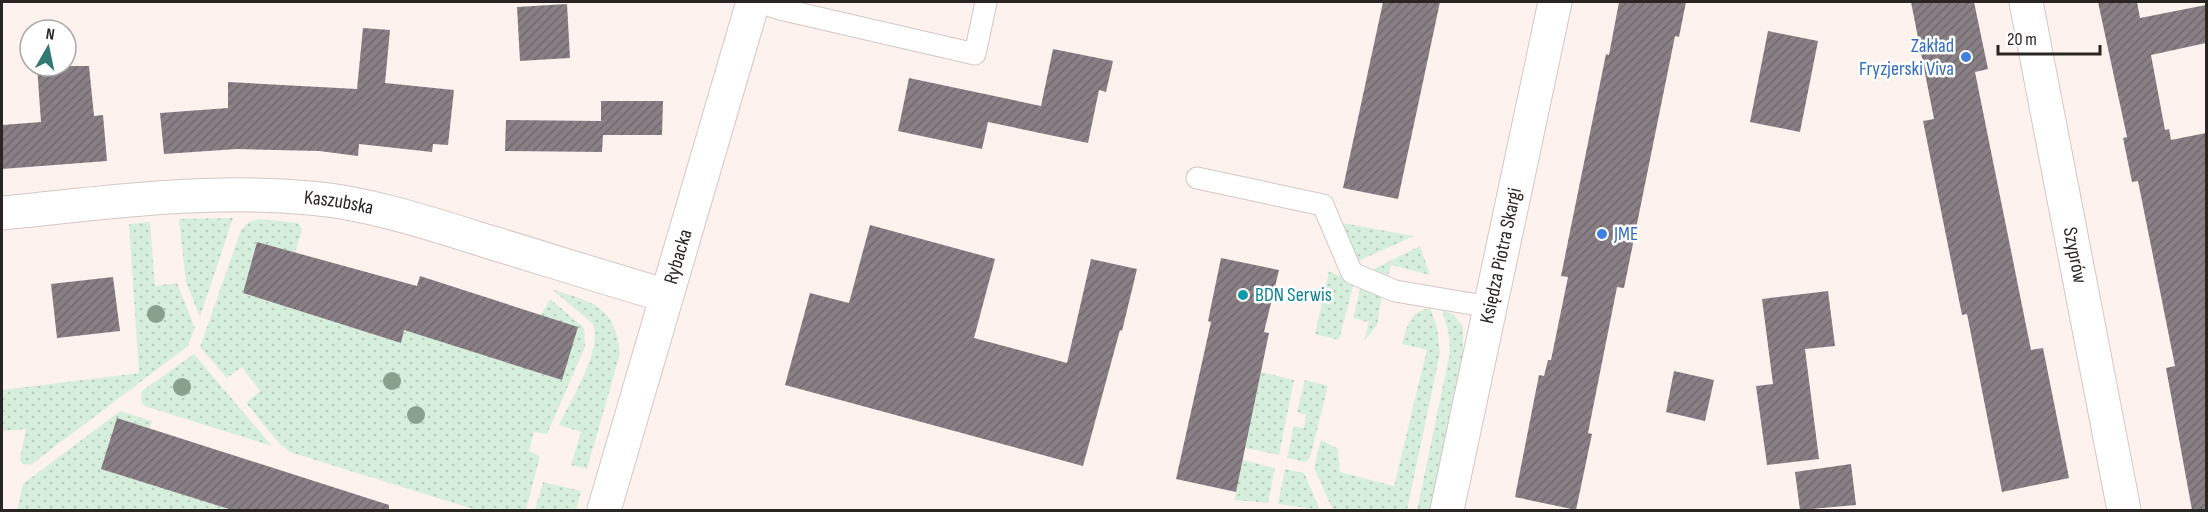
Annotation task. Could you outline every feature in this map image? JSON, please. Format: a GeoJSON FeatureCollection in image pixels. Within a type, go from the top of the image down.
{"type":"FeatureCollection","features":[{"type":"Feature","properties":{"kind":"street","name":"Rybacka"},"geometry":{"type":"LineString","coordinates":[[604,510],[664,296],[753,2]]}},
{"type":"Feature","properties":{"kind":"street","name":"Księdza Piotra Skargi"},"geometry":{"type":"LineString","coordinates":[[1447,510],[1555,2]]}},
{"type":"Feature","properties":{"kind":"street","name":"Szyprów"},"geometry":{"type":"LineString","coordinates":[[2026,2],[2124,510]]}},
{"type":"Feature","properties":{"kind":"street","name":"Kaszubska"},"geometry":{"type":"LineString","coordinates":[[2,213],[233,193],[312,198],[381,211],[447,228],[664,296]]}},
{"type":"Feature","properties":{"kind":"lane"},"geometry":{"type":"LineString","coordinates":[[759,2],[780,9],[975,54],[986,2]]}},
{"type":"Feature","properties":{"kind":"lane"},"geometry":{"type":"LineString","coordinates":[[1197,178],[1323,205],[1352,273],[1395,291],[1490,307]]}},
{"type":"Feature","properties":{"kind":"green space"},"geometry":{"type":"Polygon","coordinates":[[[233,218],[200,317],[186,282],[179,219],[233,218]]]}},
{"type":"Feature","properties":{"kind":"green space"},"geometry":{"type":"Polygon","coordinates":[[[259,219],[298,223],[302,229],[295,253],[257,242],[243,293],[400,343],[404,330],[562,380],[541,315],[550,299],[584,328],[585,347],[547,434],[534,432],[529,451],[540,456],[526,510],[476,510],[290,452],[280,444],[246,403],[260,391],[242,367],[227,378],[200,347],[241,230],[249,222],[259,219]]]}},
{"type":"Feature","properties":{"kind":"green space"},"geometry":{"type":"Polygon","coordinates":[[[150,222],[155,286],[177,283],[195,328],[188,346],[31,465],[22,464],[20,459],[26,429],[2,431],[2,390],[139,373],[129,224],[150,222]]]}},
{"type":"Feature","properties":{"kind":"green space"},"geometry":{"type":"Polygon","coordinates":[[[1337,222],[1414,236],[1356,262],[1337,222]]]}},
{"type":"Feature","properties":{"kind":"green space"},"geometry":{"type":"Polygon","coordinates":[[[1420,246],[1430,275],[1391,265],[1387,280],[1370,271],[1420,246]]]}},
{"type":"Feature","properties":{"kind":"green space"},"geometry":{"type":"Polygon","coordinates":[[[1329,271],[1354,283],[1339,340],[1315,334],[1329,271]]]}},
{"type":"Feature","properties":{"kind":"green space"},"geometry":{"type":"Polygon","coordinates":[[[1361,286],[1382,294],[1377,325],[1364,341],[1369,322],[1353,318],[1361,286]]]}},
{"type":"Feature","properties":{"kind":"green space"},"geometry":{"type":"Polygon","coordinates":[[[553,290],[580,298],[600,309],[608,316],[618,338],[620,354],[587,469],[571,465],[581,432],[559,425],[590,361],[595,335],[593,324],[553,290]]]}},
{"type":"Feature","properties":{"kind":"green space"},"geometry":{"type":"Polygon","coordinates":[[[1430,308],[1437,327],[1440,353],[1407,510],[1333,510],[1314,468],[1321,440],[1338,449],[1340,472],[1394,486],[1427,350],[1402,344],[1410,320],[1418,312],[1430,308]]]}},
{"type":"Feature","properties":{"kind":"green space"},"geometry":{"type":"Polygon","coordinates":[[[1442,310],[1453,314],[1463,326],[1463,354],[1430,510],[1417,510],[1450,353],[1449,334],[1442,310]]]}},
{"type":"Feature","properties":{"kind":"green space"},"geometry":{"type":"Polygon","coordinates":[[[194,354],[272,446],[144,406],[141,399],[142,391],[194,354]]]}},
{"type":"Feature","properties":{"kind":"green space"},"geometry":{"type":"Polygon","coordinates":[[[1261,372],[1294,380],[1279,455],[1245,448],[1261,372]]]}},
{"type":"Feature","properties":{"kind":"green space"},"geometry":{"type":"Polygon","coordinates":[[[1305,380],[1328,386],[1310,458],[1305,462],[1287,458],[1294,426],[1304,428],[1306,415],[1297,412],[1305,380]]]}},
{"type":"Feature","properties":{"kind":"green space"},"geometry":{"type":"Polygon","coordinates":[[[120,411],[152,421],[150,428],[117,418],[102,469],[232,510],[17,510],[23,484],[120,411]]]}},
{"type":"Feature","properties":{"kind":"green space"},"geometry":{"type":"Polygon","coordinates":[[[1243,460],[1275,468],[1268,503],[1234,500],[1243,460]]]}},
{"type":"Feature","properties":{"kind":"green space"},"geometry":{"type":"Polygon","coordinates":[[[1285,469],[1304,473],[1320,510],[1278,504],[1285,469]]]}},
{"type":"Feature","properties":{"kind":"green space"},"geometry":{"type":"Polygon","coordinates":[[[543,482],[581,491],[576,510],[535,510],[543,482]]]}},
{"type":"Feature","properties":{"kind":"building"},"geometry":{"type":"Polygon","coordinates":[[[1383,2],[1440,2],[1398,199],[1343,188],[1383,2]]]}},
{"type":"Feature","properties":{"kind":"building"},"geometry":{"type":"Polygon","coordinates":[[[1619,2],[1686,2],[1679,37],[1675,36],[1624,288],[1617,287],[1588,433],[1592,434],[1576,510],[1515,497],[1539,375],[1544,376],[1548,360],[1551,360],[1568,277],[1561,276],[1606,54],[1609,55],[1619,2]]]}},
{"type":"Feature","properties":{"kind":"building"},"geometry":{"type":"Polygon","coordinates":[[[1911,2],[1974,2],[1988,69],[1975,72],[2031,350],[2043,348],[2069,478],[2002,492],[1967,314],[1962,315],[1923,121],[1934,119],[1911,2]]]}},
{"type":"Feature","properties":{"kind":"building"},"geometry":{"type":"Polygon","coordinates":[[[2098,2],[2137,2],[2140,18],[2206,5],[2206,43],[2151,55],[2165,130],[2169,129],[2171,140],[2206,133],[2206,510],[2192,510],[2166,368],[2175,366],[2138,181],[2132,182],[2123,138],[2127,137],[2098,2]]]}},
{"type":"Feature","properties":{"kind":"building"},"geometry":{"type":"Polygon","coordinates":[[[567,4],[570,58],[520,61],[517,7],[567,4]]]}},
{"type":"Feature","properties":{"kind":"building"},"geometry":{"type":"Polygon","coordinates":[[[363,28],[390,30],[385,83],[454,90],[448,145],[433,144],[432,152],[359,144],[358,156],[319,151],[237,149],[164,154],[160,113],[228,108],[228,82],[357,89],[363,28]]]}},
{"type":"Feature","properties":{"kind":"building"},"geometry":{"type":"Polygon","coordinates":[[[1768,31],[1818,41],[1800,132],[1750,122],[1768,31]]]}},
{"type":"Feature","properties":{"kind":"building"},"geometry":{"type":"Polygon","coordinates":[[[1053,49],[1113,61],[1106,92],[1099,90],[1088,143],[988,122],[982,149],[898,131],[909,78],[1041,106],[1053,49]]]}},
{"type":"Feature","properties":{"kind":"building"},"geometry":{"type":"Polygon","coordinates":[[[78,66],[89,66],[94,116],[103,115],[107,161],[2,169],[2,125],[41,122],[38,78],[78,78],[78,66]]]}},
{"type":"Feature","properties":{"kind":"building"},"geometry":{"type":"Polygon","coordinates":[[[601,101],[663,101],[662,135],[603,135],[602,152],[505,151],[506,120],[601,121],[601,101]]]}},
{"type":"Feature","properties":{"kind":"building"},"geometry":{"type":"Polygon","coordinates":[[[870,225],[995,259],[974,338],[1067,363],[1091,259],[1137,269],[1122,331],[1120,330],[1083,466],[785,385],[810,293],[849,303],[870,225]]]}},
{"type":"Feature","properties":{"kind":"building"},"geometry":{"type":"Polygon","coordinates":[[[257,242],[417,286],[420,276],[578,327],[562,380],[404,330],[401,343],[243,293],[257,242]]]}},
{"type":"Feature","properties":{"kind":"building"},"geometry":{"type":"Polygon","coordinates":[[[1221,258],[1279,270],[1264,332],[1269,333],[1236,492],[1176,479],[1211,322],[1208,321],[1221,258]]]}},
{"type":"Feature","properties":{"kind":"building"},"geometry":{"type":"Polygon","coordinates":[[[113,277],[120,331],[57,338],[51,284],[113,277]]]}},
{"type":"Feature","properties":{"kind":"building"},"geometry":{"type":"Polygon","coordinates":[[[1828,291],[1835,346],[1805,349],[1819,459],[1767,465],[1756,386],[1773,384],[1762,299],[1828,291]]]}},
{"type":"Feature","properties":{"kind":"building"},"geometry":{"type":"Polygon","coordinates":[[[1674,371],[1714,380],[1705,421],[1666,412],[1674,371]]]}},
{"type":"Feature","properties":{"kind":"building"},"geometry":{"type":"Polygon","coordinates":[[[117,418],[389,505],[389,510],[232,510],[101,469],[117,418]]]}},
{"type":"Feature","properties":{"kind":"building"},"geometry":{"type":"Polygon","coordinates":[[[1851,464],[1856,505],[1800,510],[1795,472],[1851,464]]]}},
{"type":"Feature","properties":{"kind":"place","name":"Zakład Fryzjerski Viva"},"geometry":{"type":"Point","coordinates":[1966,57]}},
{"type":"Feature","properties":{"kind":"place","name":"JME"},"geometry":{"type":"Point","coordinates":[1602,234]}},
{"type":"Feature","properties":{"kind":"place","name":"BDN Serwis"},"geometry":{"type":"Point","coordinates":[1243,295]}}]}
